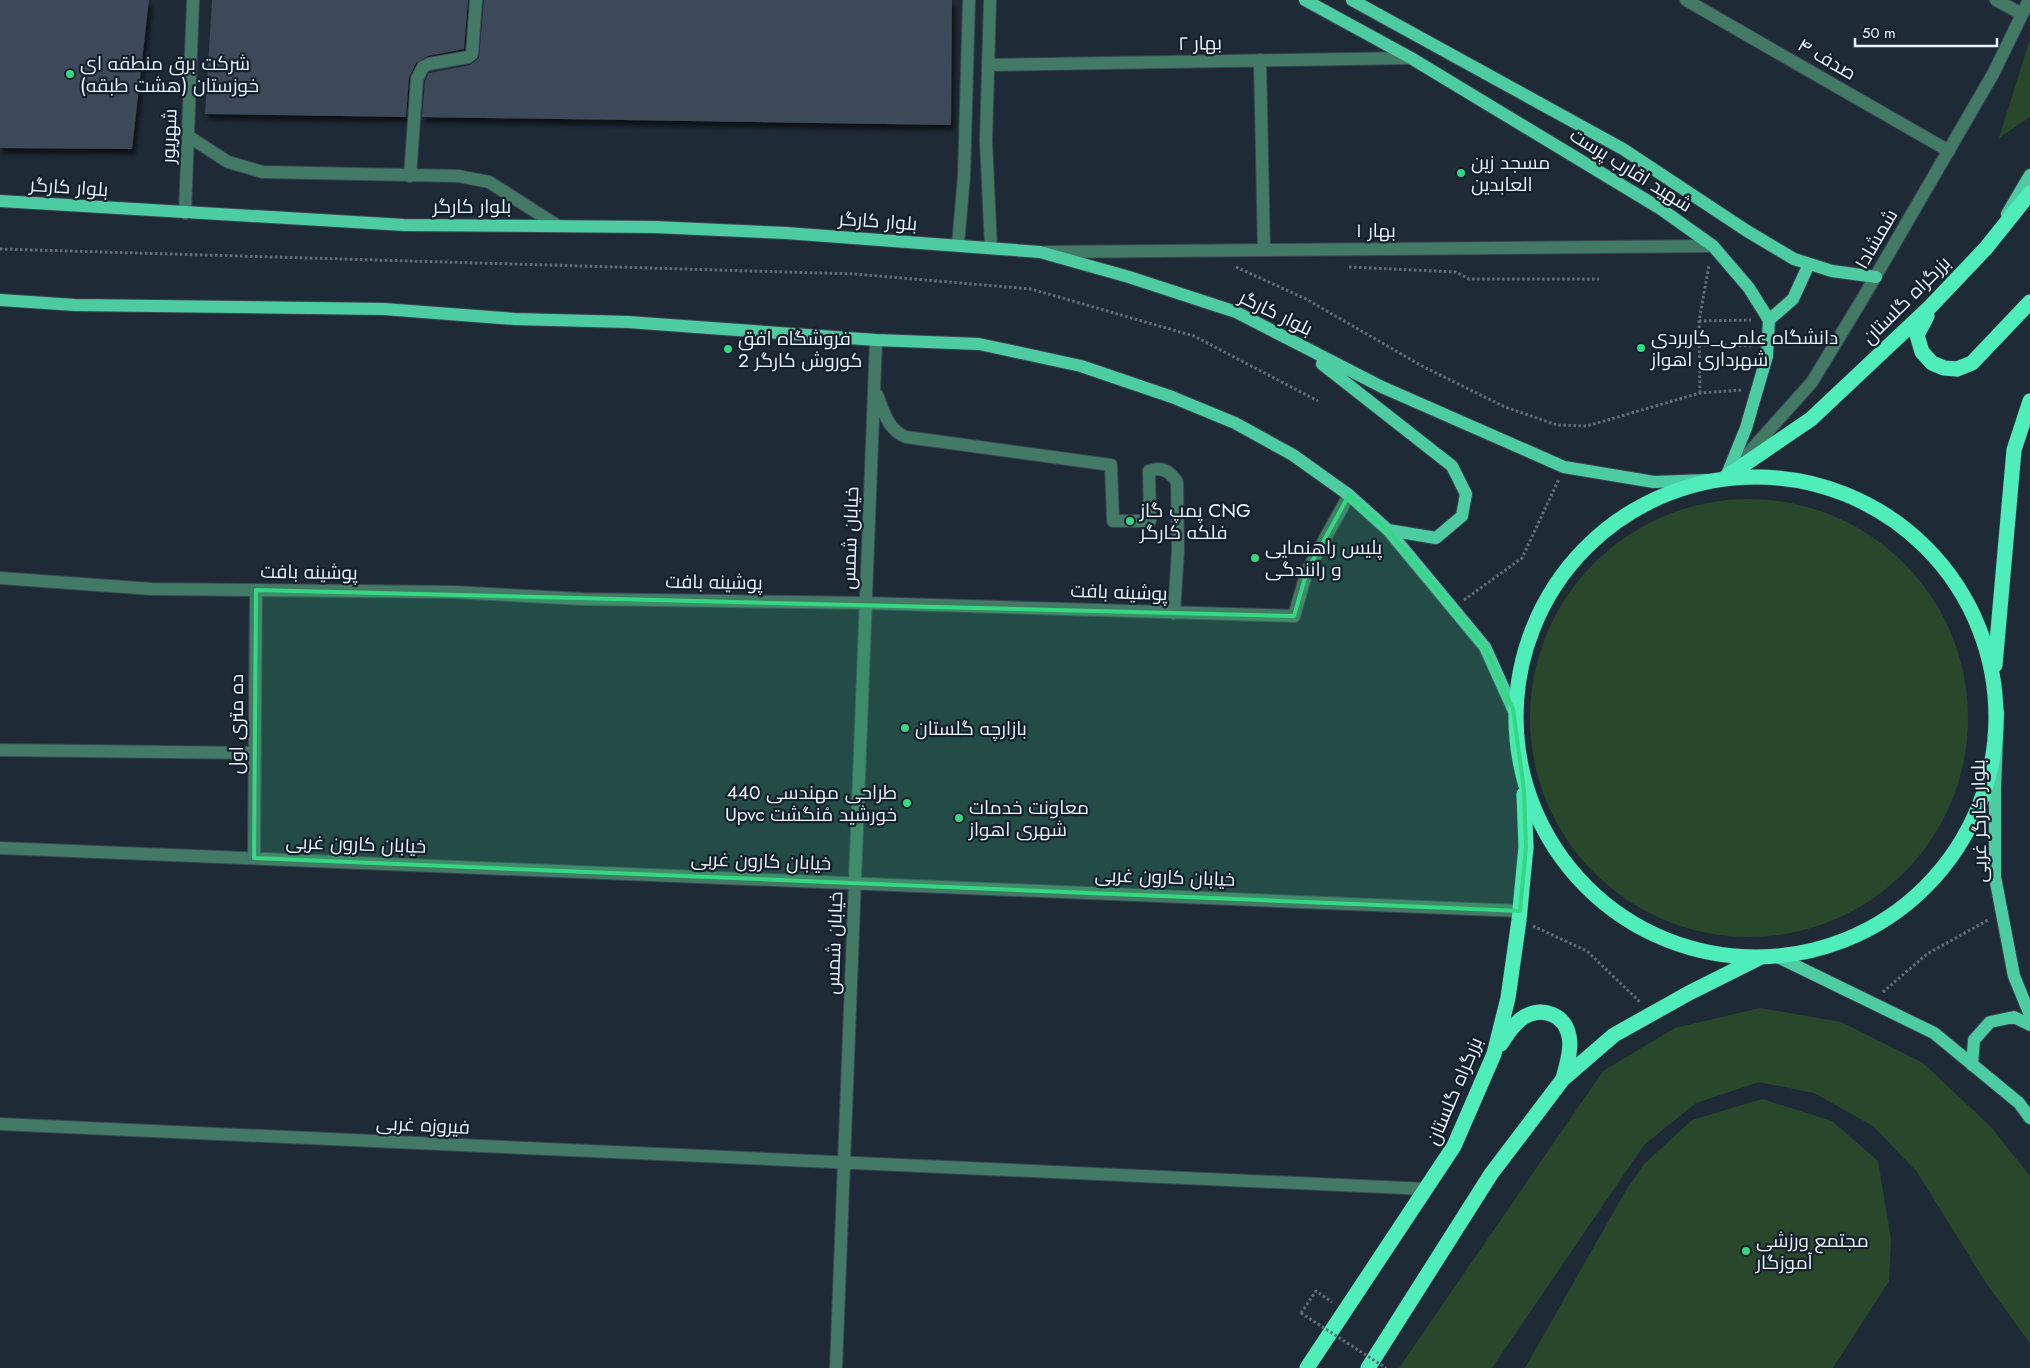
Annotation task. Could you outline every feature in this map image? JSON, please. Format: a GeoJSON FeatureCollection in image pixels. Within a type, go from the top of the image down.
{"type":"FeatureCollection","features":[{"type":"Feature","properties":{"kind":"highway","name":"بزرگراه گلستان"},"geometry":{"type":"LineString","coordinates":[[1726,477],[1811,420],[1930,308],[1986,248],[2030,193]]}},
{"type":"Feature","properties":{"kind":"highway"},"geometry":{"type":"LineString","coordinates":[[1930,308],[1917,335],[1922,352],[1932,363],[1944,368],[1957,369],[1972,363],[2030,302]]}},
{"type":"Feature","properties":{"kind":"highway"},"geometry":{"type":"LineString","coordinates":[[1994,672],[1970,603],[1927,545],[1868,502],[1799,479],[1726,477],[1708,480],[1647,501],[1594,538],[1552,587],[1524,646],[1513,709],[1524,790],[1559,859],[1613,913],[1683,948],[1759,958],[1778,958],[1848,940],[1910,903],[1958,849],[1989,783],[1998,712],[1994,672],[2014,450],[2030,401]]}},
{"type":"Feature","properties":{"kind":"highway","name":"بزرگراه گلستان"},"geometry":{"type":"LineString","coordinates":[[1307,1368],[1454,1146],[1494,1054],[1508,998],[1519,915],[1526,847],[1524,790]]}},
{"type":"Feature","properties":{"kind":"highway"},"geometry":{"type":"LineString","coordinates":[[1368,1368],[1491,1174],[1563,1079],[1614,1035],[1689,993],[1759,958]]}},
{"type":"Feature","properties":{"kind":"highway"},"geometry":{"type":"LineString","coordinates":[[1494,1054],[1512,1028],[1523,1017],[1536,1012],[1551,1013],[1563,1021],[1569,1037],[1568,1055],[1563,1079]]}},
{"type":"Feature","properties":{"kind":"main road","name":"شهید اقارب پرست"},"geometry":{"type":"LineString","coordinates":[[1305,0],[1411,58],[1661,209],[1713,246],[1750,288],[1769,320]]}},
{"type":"Feature","properties":{"kind":"main road","name":"شهید اقارب پرست"},"geometry":{"type":"LineString","coordinates":[[1352,0],[1623,149],[1746,231],[1794,259],[1832,270],[1876,277]]}},
{"type":"Feature","properties":{"kind":"main road"},"geometry":{"type":"LineString","coordinates":[[1986,248],[2030,175]]}},
{"type":"Feature","properties":{"kind":"main road","name":"بلوار کارگر"},"geometry":{"type":"LineString","coordinates":[[0,201],[404,224],[654,227],[777,232],[1040,252],[1129,276],[1236,312],[1382,387],[1564,467],[1654,482],[1708,480]]}},
{"type":"Feature","properties":{"kind":"main road"},"geometry":{"type":"LineString","coordinates":[[1726,477],[1746,428],[1758,390],[1767,356],[1769,320],[1794,299],[1809,264]]}},
{"type":"Feature","properties":{"kind":"main road"},"geometry":{"type":"LineString","coordinates":[[0,300],[75,305],[384,309],[515,319],[628,322],[876,340],[979,344],[1081,366],[1172,397],[1235,423],[1293,455],[1349,495],[1388,530],[1485,648],[1513,709]]}},
{"type":"Feature","properties":{"kind":"main road"},"geometry":{"type":"LineString","coordinates":[[1299,346],[1452,466],[1466,494],[1462,516],[1436,538],[1388,530]]}},
{"type":"Feature","properties":{"kind":"main road","name":"بلوار کارگر غربی"},"geometry":{"type":"LineString","coordinates":[[1998,712],[1995,787],[1995,877],[2014,976],[2030,1015]]}},
{"type":"Feature","properties":{"kind":"main road"},"geometry":{"type":"LineString","coordinates":[[1778,958],[1934,1033],[2019,1104],[2030,1118]]}},
{"type":"Feature","properties":{"kind":"main road"},"geometry":{"type":"LineString","coordinates":[[1972,1065],[1974,1040],[1990,1022],[2014,1017],[2030,1025]]}},
{"type":"Feature","properties":{"kind":"street","name":"شهریور"},"geometry":{"type":"LineString","coordinates":[[185,213],[193,0]]}},
{"type":"Feature","properties":{"kind":"street"},"geometry":{"type":"LineString","coordinates":[[410,176],[417,79],[423,67],[430,64],[468,58],[472,54],[476,0]]}},
{"type":"Feature","properties":{"kind":"street"},"geometry":{"type":"LineString","coordinates":[[958,245],[964,176],[969,0]]}},
{"type":"Feature","properties":{"kind":"street"},"geometry":{"type":"LineString","coordinates":[[990,0],[990,65],[986,141],[991,248]]}},
{"type":"Feature","properties":{"kind":"street","name":"صدف ۴"},"geometry":{"type":"LineString","coordinates":[[1686,0],[1949,151]]}},
{"type":"Feature","properties":{"kind":"street"},"geometry":{"type":"LineString","coordinates":[[1996,0],[2022,14]]}},
{"type":"Feature","properties":{"kind":"street","name":"شمشاد۱"},"geometry":{"type":"LineString","coordinates":[[1726,477],[1812,382],[1876,277],[1994,74],[2030,0]]}},
{"type":"Feature","properties":{"kind":"street","name":"بهار ۲"},"geometry":{"type":"LineString","coordinates":[[990,65],[1411,58]]}},
{"type":"Feature","properties":{"kind":"street"},"geometry":{"type":"LineString","coordinates":[[1260,60],[1264,250]]}},
{"type":"Feature","properties":{"kind":"street"},"geometry":{"type":"LineString","coordinates":[[188,136],[228,162],[263,172],[458,176],[489,182],[558,226]]}},
{"type":"Feature","properties":{"kind":"street","name":"بهار ۱"},"geometry":{"type":"LineString","coordinates":[[1040,252],[1713,246]]}},
{"type":"Feature","properties":{"kind":"street","name":"خیابان شمس"},"geometry":{"type":"LineString","coordinates":[[836,1368],[876,340]]}},
{"type":"Feature","properties":{"kind":"street"},"geometry":{"type":"LineString","coordinates":[[874,390],[892,428],[898,434],[906,437],[1111,465],[1114,521],[1150,521],[1149,471],[1154,469],[1164,470],[1172,475],[1177,482],[1178,550],[1174,613]]}},
{"type":"Feature","properties":{"kind":"street","name":"پوشینه بافت"},"geometry":{"type":"LineString","coordinates":[[0,578],[152,588],[454,592],[583,599],[866,603],[1294,616],[1307,571],[1349,495]]}},
{"type":"Feature","properties":{"kind":"street","name":"ده متری اول"},"geometry":{"type":"LineString","coordinates":[[254,858],[256,590]]}},
{"type":"Feature","properties":{"kind":"street"},"geometry":{"type":"LineString","coordinates":[[0,750],[255,753]]}},
{"type":"Feature","properties":{"kind":"street","name":"خیابان کارون غربی"},"geometry":{"type":"LineString","coordinates":[[0,848],[855,883],[1519,915]]}},
{"type":"Feature","properties":{"kind":"street","name":"فیروزه غربی"},"geometry":{"type":"LineString","coordinates":[[0,1124],[1427,1188]]}},
{"type":"Feature","properties":{"kind":"path"},"geometry":{"type":"LineString","coordinates":[[1700,393],[1699,321],[1713,246]]}},
{"type":"Feature","properties":{"kind":"path"},"geometry":{"type":"LineString","coordinates":[[0,249],[856,274],[1031,289],[1194,336],[1318,401]]}},
{"type":"Feature","properties":{"kind":"path"},"geometry":{"type":"LineString","coordinates":[[1243,266],[1234,266],[1306,299],[1422,366],[1488,399],[1557,425],[1587,426],[1700,393],[1758,390]]}},
{"type":"Feature","properties":{"kind":"path"},"geometry":{"type":"LineString","coordinates":[[1343,266],[1456,272],[1469,279],[1599,279]]}},
{"type":"Feature","properties":{"kind":"path"},"geometry":{"type":"LineString","coordinates":[[1699,321],[1769,320]]}},
{"type":"Feature","properties":{"kind":"path"},"geometry":{"type":"LineString","coordinates":[[1699,345],[1768,346]]}},
{"type":"Feature","properties":{"kind":"path"},"geometry":{"type":"LineString","coordinates":[[1452,608],[1522,558],[1564,467]]}},
{"type":"Feature","properties":{"kind":"path"},"geometry":{"type":"LineString","coordinates":[[1870,1003],[1927,954],[2002,912]]}},
{"type":"Feature","properties":{"kind":"path"},"geometry":{"type":"LineString","coordinates":[[1519,915],[1587,951],[1652,1014]]}},
{"type":"Feature","properties":{"kind":"path"},"geometry":{"type":"LineString","coordinates":[[1316,1291],[1301,1313],[1386,1368]]}},
{"type":"Feature","properties":{"kind":"highlighted area"},"geometry":{"type":"Polygon","coordinates":[[[1349,495],[1388,530],[1485,647],[1513,709],[1524,790],[1526,847],[1520,911],[254,858],[256,590],[1294,616],[1307,571],[1349,495]]]}},
{"type":"Feature","properties":{"kind":"green space"},"geometry":{"type":"Polygon","coordinates":[[[2030,39],[2030,117],[1999,138],[2030,39]]]}},
{"type":"Feature","properties":{"kind":"green space"},"geometry":{"type":"Polygon","coordinates":[[[1749,499],[1792,503],[1833,515],[1871,536],[1904,563],[1931,596],[1952,634],[1964,675],[1968,718],[1964,761],[1952,802],[1931,840],[1904,873],[1871,900],[1833,921],[1792,933],[1749,937],[1706,933],[1665,921],[1627,900],[1594,873],[1567,840],[1546,802],[1534,761],[1530,718],[1534,675],[1546,634],[1567,596],[1594,563],[1627,536],[1665,515],[1706,503],[1749,499]]]}},
{"type":"Feature","properties":{"kind":"green space"},"geometry":{"type":"Polygon","coordinates":[[[1760,1008],[1841,1022],[1923,1063],[1991,1127],[2030,1176],[2030,1343],[1986,1283],[1917,1172],[1873,1126],[1814,1093],[1759,1082],[1696,1103],[1644,1145],[1492,1368],[1399,1368],[1603,1071],[1675,1028],[1760,1008]]]}},
{"type":"Feature","properties":{"kind":"green space","name":"مجتمع ورزشی آموزگار"},"geometry":{"type":"Polygon","coordinates":[[[1762,1099],[1832,1121],[1878,1161],[1891,1239],[1889,1281],[1833,1368],[1525,1368],[1625,1192],[1644,1164],[1692,1120],[1762,1099]]]}},
{"type":"Feature","properties":{"kind":"building","name":"شرکت برق منطقه ای خوزستان (هشت طبقه)"},"geometry":{"type":"Polygon","coordinates":[[[0,0],[149,0],[132,149],[0,148],[0,0]]]}},
{"type":"Feature","properties":{"kind":"building"},"geometry":{"type":"Polygon","coordinates":[[[212,0],[468,0],[464,49],[428,56],[416,63],[409,78],[406,117],[205,114],[212,0]]]}},
{"type":"Feature","properties":{"kind":"building"},"geometry":{"type":"Polygon","coordinates":[[[484,0],[952,0],[951,125],[422,117],[425,81],[429,73],[470,65],[479,58],[484,0]]]}},
{"type":"Feature","properties":{"kind":"place","name":"شرکت برق منطقه ای خوزستان (هشت طبقه)"},"geometry":{"type":"Point","coordinates":[70,74]}},
{"type":"Feature","properties":{"kind":"place","name":"مسجد زین العابدین"},"geometry":{"type":"Point","coordinates":[1461,173]}},
{"type":"Feature","properties":{"kind":"place","name":"دانشگاه علمی_کاربردی شهرداری اهواز"},"geometry":{"type":"Point","coordinates":[1641,348]}},
{"type":"Feature","properties":{"kind":"place","name":"فروشگاه افق کوروش کارگر 2"},"geometry":{"type":"Point","coordinates":[728,349]}},
{"type":"Feature","properties":{"kind":"place","name":"پمپ گاز CNG فلکه کارگر"},"geometry":{"type":"Point","coordinates":[1130,521]}},
{"type":"Feature","properties":{"kind":"place","name":"پلیس راهنمایی و رانندگی"},"geometry":{"type":"Point","coordinates":[1255,558]}},
{"type":"Feature","properties":{"kind":"place","name":"بازارچه گلستان"},"geometry":{"type":"Point","coordinates":[905,728]}},
{"type":"Feature","properties":{"kind":"place","name":"طراحی مهندسی 440 Upvc خورشید مُنگشت"},"geometry":{"type":"Point","coordinates":[907,803]}},
{"type":"Feature","properties":{"kind":"place","name":"معاونت خدمات شهری اهواز"},"geometry":{"type":"Point","coordinates":[959,818]}},
{"type":"Feature","properties":{"kind":"place","name":"مجتمع ورزشی آموزگار"},"geometry":{"type":"Point","coordinates":[1746,1251]}}]}
